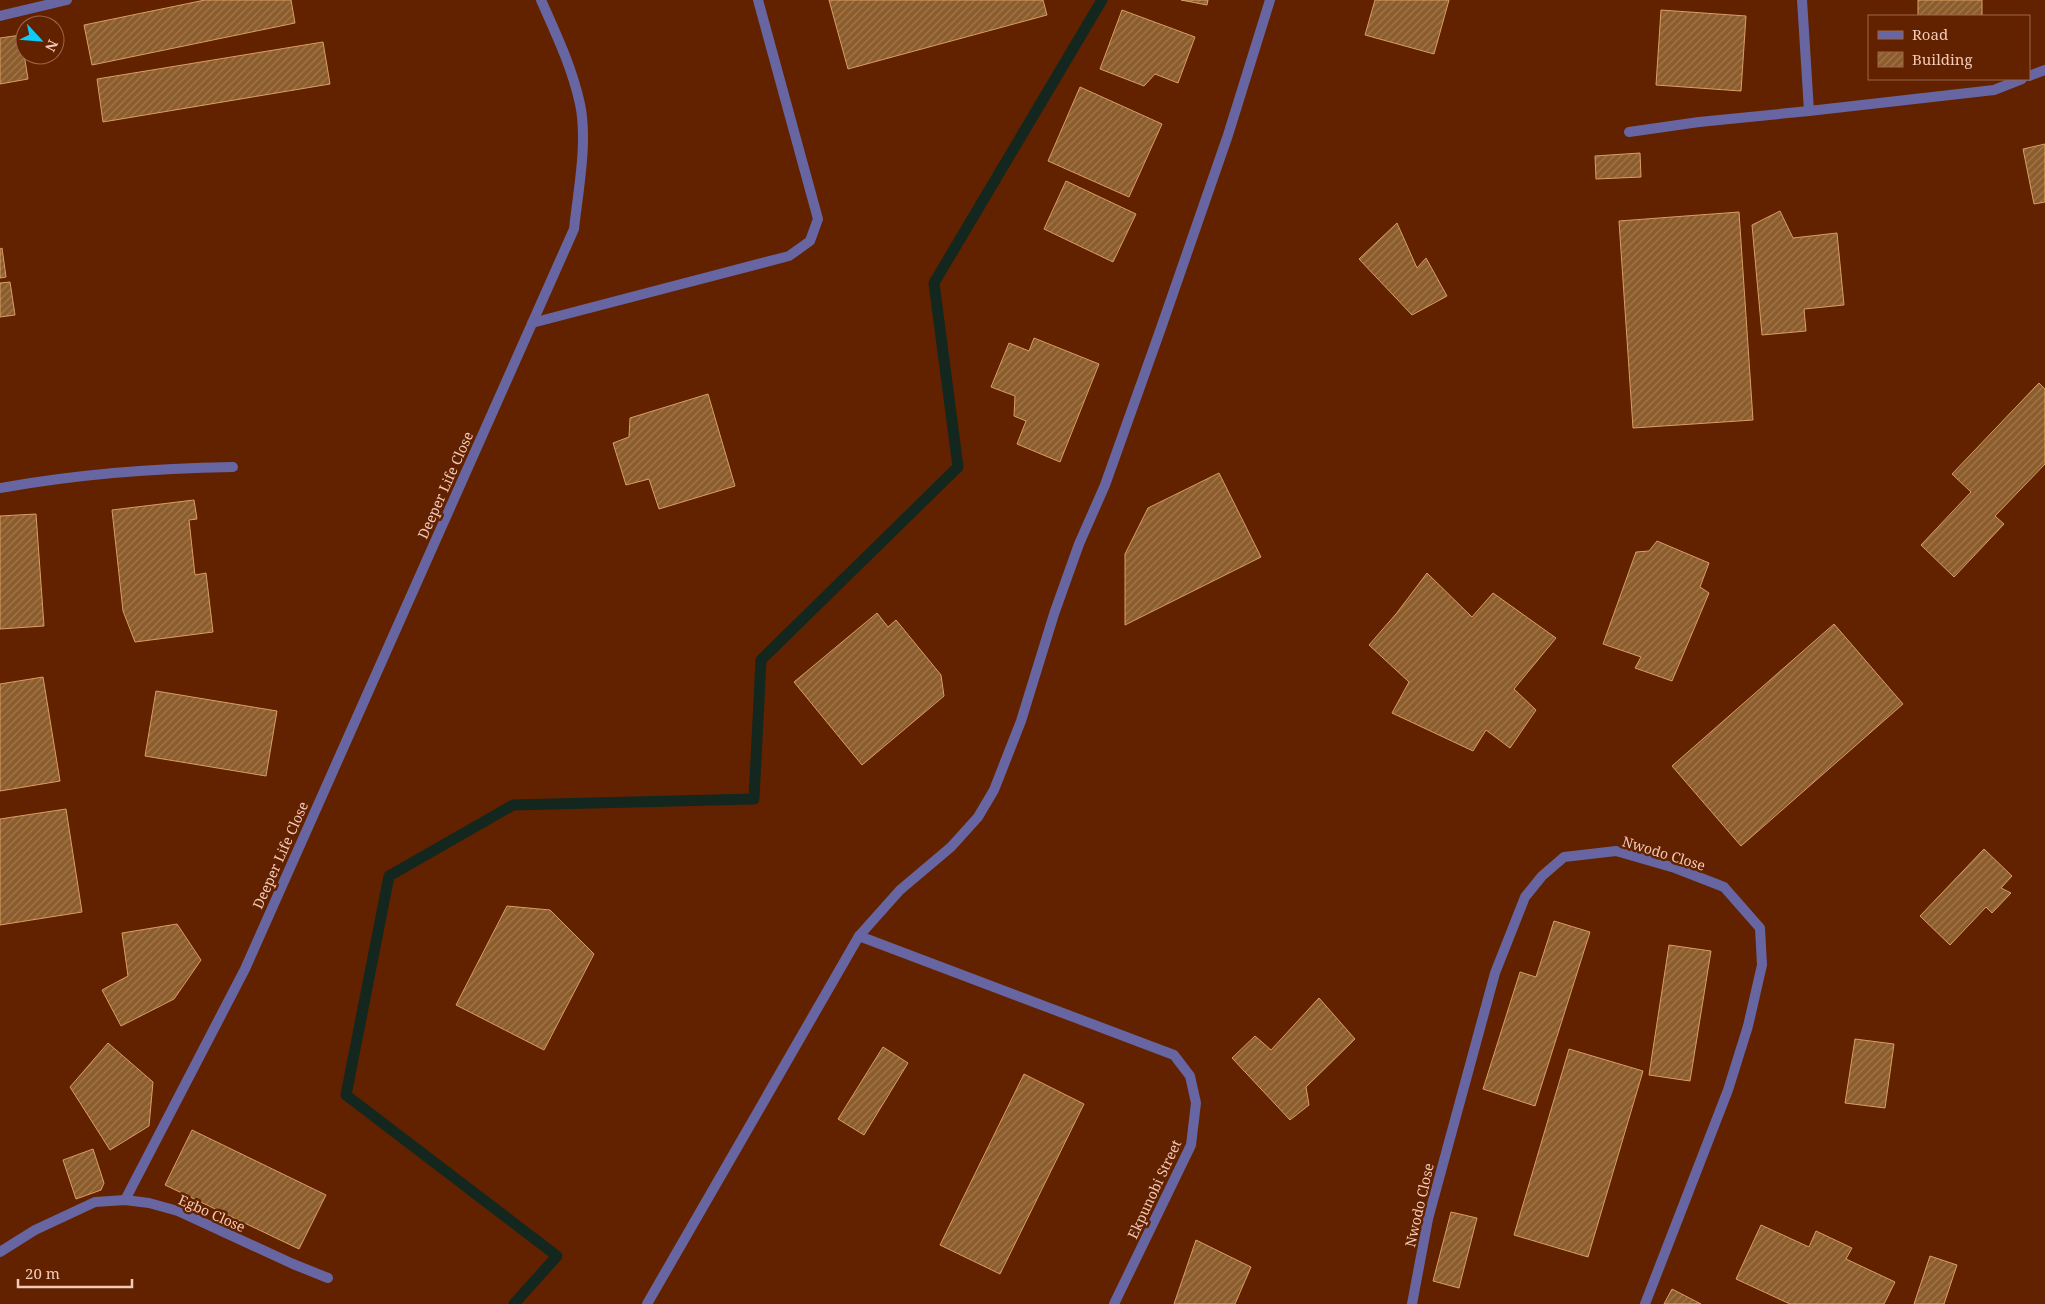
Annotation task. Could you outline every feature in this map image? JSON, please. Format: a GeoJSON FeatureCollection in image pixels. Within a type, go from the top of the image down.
{"type":"FeatureCollection","features":[{"type":"Feature","properties":{"kind":"street"},"geometry":{"type":"LineString","coordinates":[[0,16],[67,0]]}},
{"type":"Feature","properties":{"kind":"street","name":"Deeper Life Close"},"geometry":{"type":"LineString","coordinates":[[126,1200],[245,969],[574,229],[583,154],[580,105],[568,58],[541,0]]}},
{"type":"Feature","properties":{"kind":"street"},"geometry":{"type":"LineString","coordinates":[[532,323],[789,256],[810,241],[818,219],[758,0]]}},
{"type":"Feature","properties":{"kind":"street"},"geometry":{"type":"LineString","coordinates":[[647,1304],[860,936],[900,890],[951,846],[978,817],[994,790],[1021,721],[1054,614],[1079,544],[1105,485],[1161,328],[1228,135],[1270,0]]}},
{"type":"Feature","properties":{"kind":"street"},"geometry":{"type":"LineString","coordinates":[[1802,0],[1809,111]]}},
{"type":"Feature","properties":{"kind":"street"},"geometry":{"type":"LineString","coordinates":[[2030,76],[2045,70]]}},
{"type":"Feature","properties":{"kind":"street"},"geometry":{"type":"LineString","coordinates":[[1629,132],[1699,122],[1994,90],[2019,80]]}},
{"type":"Feature","properties":{"kind":"street"},"geometry":{"type":"LineString","coordinates":[[0,488],[101,472],[168,468],[233,468]]}},
{"type":"Feature","properties":{"kind":"street","name":"Nwodo Close"},"geometry":{"type":"LineString","coordinates":[[1412,1304],[1428,1219],[1495,973],[1525,897],[1542,876],[1564,857],[1616,851],[1675,868],[1724,887],[1760,928],[1762,965],[1748,1026],[1724,1099],[1645,1304]]}},
{"type":"Feature","properties":{"kind":"street","name":"Ekpunobi Street"},"geometry":{"type":"LineString","coordinates":[[860,936],[1174,1055],[1190,1076],[1196,1103],[1191,1145],[1114,1304]]}},
{"type":"Feature","properties":{"kind":"street","name":"Egbo Close"},"geometry":{"type":"LineString","coordinates":[[0,1252],[35,1230],[94,1202],[126,1200],[149,1203],[178,1211],[328,1278]]}},
{"type":"Feature","properties":{"kind":"building"},"geometry":{"type":"Polygon","coordinates":[[[205,0],[291,0],[295,23],[92,65],[84,25],[205,0]]]}},
{"type":"Feature","properties":{"kind":"building"},"geometry":{"type":"Polygon","coordinates":[[[829,0],[1043,0],[1047,15],[848,69],[829,0]]]}},
{"type":"Feature","properties":{"kind":"building"},"geometry":{"type":"Polygon","coordinates":[[[1181,0],[1208,0],[1207,5],[1181,0]]]}},
{"type":"Feature","properties":{"kind":"building"},"geometry":{"type":"Polygon","coordinates":[[[1375,0],[1449,0],[1434,54],[1365,35],[1375,0]]]}},
{"type":"Feature","properties":{"kind":"building"},"geometry":{"type":"Polygon","coordinates":[[[1918,0],[1982,0],[1982,15],[1918,15],[1918,0]]]}},
{"type":"Feature","properties":{"kind":"building"},"geometry":{"type":"Polygon","coordinates":[[[1122,10],[1195,37],[1178,83],[1155,74],[1144,86],[1100,69],[1122,10]]]}},
{"type":"Feature","properties":{"kind":"building"},"geometry":{"type":"Polygon","coordinates":[[[1661,10],[1746,16],[1741,91],[1656,85],[1661,10]]]}},
{"type":"Feature","properties":{"kind":"building"},"geometry":{"type":"Polygon","coordinates":[[[15,36],[15,65],[26,65],[28,79],[0,84],[0,38],[15,36]]]}},
{"type":"Feature","properties":{"kind":"building"},"geometry":{"type":"Polygon","coordinates":[[[323,42],[330,84],[103,122],[97,79],[323,42]]]}},
{"type":"Feature","properties":{"kind":"building"},"geometry":{"type":"Polygon","coordinates":[[[1080,87],[1162,124],[1129,197],[1048,161],[1080,87]]]}},
{"type":"Feature","properties":{"kind":"building"},"geometry":{"type":"Polygon","coordinates":[[[2045,144],[2045,202],[2034,204],[2023,149],[2045,144]]]}},
{"type":"Feature","properties":{"kind":"building"},"geometry":{"type":"Polygon","coordinates":[[[1640,153],[1641,177],[1596,179],[1595,156],[1640,153]]]}},
{"type":"Feature","properties":{"kind":"building"},"geometry":{"type":"Polygon","coordinates":[[[1066,181],[1136,214],[1113,262],[1044,229],[1066,181]]]}},
{"type":"Feature","properties":{"kind":"building"},"geometry":{"type":"Polygon","coordinates":[[[1780,211],[1793,238],[1837,233],[1844,305],[1804,309],[1806,331],[1762,335],[1752,225],[1780,211]]]}},
{"type":"Feature","properties":{"kind":"building"},"geometry":{"type":"Polygon","coordinates":[[[1739,212],[1753,420],[1633,428],[1619,221],[1739,212]]]}},
{"type":"Feature","properties":{"kind":"building"},"geometry":{"type":"Polygon","coordinates":[[[1397,223],[1417,268],[1426,258],[1447,296],[1412,315],[1359,259],[1397,223]]]}},
{"type":"Feature","properties":{"kind":"building"},"geometry":{"type":"Polygon","coordinates":[[[2,248],[6,277],[0,278],[0,249],[2,248]]]}},
{"type":"Feature","properties":{"kind":"building"},"geometry":{"type":"Polygon","coordinates":[[[10,282],[15,315],[0,317],[0,283],[10,282]]]}},
{"type":"Feature","properties":{"kind":"building"},"geometry":{"type":"Polygon","coordinates":[[[1034,338],[1099,364],[1060,462],[1017,444],[1026,421],[1014,416],[1015,396],[991,387],[1009,343],[1029,351],[1034,338]]]}},
{"type":"Feature","properties":{"kind":"building"},"geometry":{"type":"Polygon","coordinates":[[[2039,383],[2045,389],[2045,464],[1995,516],[2004,524],[1954,577],[1921,545],[1971,492],[1952,474],[2039,383]]]}},
{"type":"Feature","properties":{"kind":"building"},"geometry":{"type":"Polygon","coordinates":[[[708,394],[735,486],[659,509],[649,479],[626,485],[613,443],[629,437],[630,418],[708,394]]]}},
{"type":"Feature","properties":{"kind":"building"},"geometry":{"type":"Polygon","coordinates":[[[1219,473],[1261,557],[1125,625],[1125,554],[1148,508],[1219,473]]]}},
{"type":"Feature","properties":{"kind":"building"},"geometry":{"type":"Polygon","coordinates":[[[194,500],[197,519],[189,520],[195,575],[206,573],[213,632],[135,642],[123,611],[112,510],[194,500]]]}},
{"type":"Feature","properties":{"kind":"building"},"geometry":{"type":"Polygon","coordinates":[[[36,514],[44,626],[0,629],[0,516],[36,514]]]}},
{"type":"Feature","properties":{"kind":"building"},"geometry":{"type":"Polygon","coordinates":[[[1657,541],[1709,563],[1700,587],[1709,593],[1672,681],[1635,668],[1641,657],[1603,644],[1636,552],[1649,551],[1657,541]]]}},
{"type":"Feature","properties":{"kind":"building"},"geometry":{"type":"Polygon","coordinates":[[[1427,573],[1472,617],[1493,593],[1556,638],[1514,689],[1536,710],[1510,748],[1486,730],[1473,751],[1392,713],[1409,682],[1369,645],[1396,614],[1427,573]]]}},
{"type":"Feature","properties":{"kind":"building"},"geometry":{"type":"Polygon","coordinates":[[[877,613],[888,627],[896,620],[941,675],[944,696],[862,765],[794,682],[877,613]]]}},
{"type":"Feature","properties":{"kind":"building"},"geometry":{"type":"Polygon","coordinates":[[[1834,624],[1903,704],[1741,846],[1672,766],[1834,624]]]}},
{"type":"Feature","properties":{"kind":"building"},"geometry":{"type":"Polygon","coordinates":[[[43,677],[60,781],[0,791],[0,684],[43,677]]]}},
{"type":"Feature","properties":{"kind":"building"},"geometry":{"type":"Polygon","coordinates":[[[156,691],[277,711],[266,776],[145,756],[156,691]]]}},
{"type":"Feature","properties":{"kind":"building"},"geometry":{"type":"Polygon","coordinates":[[[66,809],[82,912],[0,925],[0,819],[66,809]]]}},
{"type":"Feature","properties":{"kind":"building"},"geometry":{"type":"Polygon","coordinates":[[[1984,849],[2012,876],[2001,888],[2011,893],[1992,913],[1986,907],[1950,945],[1920,916],[1984,849]]]}},
{"type":"Feature","properties":{"kind":"building"},"geometry":{"type":"Polygon","coordinates":[[[507,906],[550,910],[594,954],[544,1050],[456,1005],[507,906]]]}},
{"type":"Feature","properties":{"kind":"building"},"geometry":{"type":"Polygon","coordinates":[[[1554,921],[1590,932],[1535,1106],[1483,1089],[1520,972],[1536,977],[1554,921]]]}},
{"type":"Feature","properties":{"kind":"building"},"geometry":{"type":"Polygon","coordinates":[[[177,924],[201,960],[174,999],[121,1026],[102,990],[128,976],[122,933],[177,924]]]}},
{"type":"Feature","properties":{"kind":"building"},"geometry":{"type":"Polygon","coordinates":[[[1669,945],[1711,951],[1690,1081],[1649,1075],[1669,945]]]}},
{"type":"Feature","properties":{"kind":"building"},"geometry":{"type":"Polygon","coordinates":[[[1319,998],[1355,1039],[1306,1087],[1309,1105],[1290,1120],[1232,1058],[1255,1036],[1271,1050],[1319,998]]]}},
{"type":"Feature","properties":{"kind":"building"},"geometry":{"type":"Polygon","coordinates":[[[1855,1039],[1894,1044],[1885,1108],[1845,1103],[1855,1039]]]}},
{"type":"Feature","properties":{"kind":"building"},"geometry":{"type":"Polygon","coordinates":[[[108,1043],[153,1082],[149,1126],[110,1150],[70,1087],[108,1043]]]}},
{"type":"Feature","properties":{"kind":"building"},"geometry":{"type":"Polygon","coordinates":[[[883,1047],[908,1063],[864,1135],[838,1119],[883,1047]]]}},
{"type":"Feature","properties":{"kind":"building"},"geometry":{"type":"Polygon","coordinates":[[[1569,1049],[1643,1071],[1588,1257],[1514,1235],[1569,1049]]]}},
{"type":"Feature","properties":{"kind":"building"},"geometry":{"type":"Polygon","coordinates":[[[1024,1074],[1084,1104],[1000,1274],[940,1245],[1024,1074]]]}},
{"type":"Feature","properties":{"kind":"building"},"geometry":{"type":"Polygon","coordinates":[[[192,1130],[326,1195],[299,1249],[165,1185],[192,1130]]]}},
{"type":"Feature","properties":{"kind":"building"},"geometry":{"type":"Polygon","coordinates":[[[93,1149],[104,1183],[101,1190],[76,1199],[63,1160],[93,1149]]]}},
{"type":"Feature","properties":{"kind":"building"},"geometry":{"type":"Polygon","coordinates":[[[1451,1212],[1477,1218],[1459,1288],[1433,1281],[1451,1212]]]}},
{"type":"Feature","properties":{"kind":"building"},"geometry":{"type":"Polygon","coordinates":[[[1761,1225],[1809,1247],[1816,1231],[1852,1248],[1846,1259],[1895,1282],[1884,1304],[1790,1304],[1736,1279],[1761,1225]]]}},
{"type":"Feature","properties":{"kind":"building"},"geometry":{"type":"Polygon","coordinates":[[[1196,1240],[1251,1267],[1235,1304],[1174,1304],[1196,1240]]]}},
{"type":"Feature","properties":{"kind":"building"},"geometry":{"type":"Polygon","coordinates":[[[1930,1256],[1957,1265],[1944,1304],[1914,1304],[1930,1256]]]}},
{"type":"Feature","properties":{"kind":"building"},"geometry":{"type":"Polygon","coordinates":[[[1672,1289],[1701,1304],[1664,1304],[1672,1289]]]}},
{"type":"Feature","properties":{"kind":"waterway"},"geometry":{"type":"LineString","coordinates":[[514,1304],[557,1256],[346,1095],[389,876],[513,805],[754,799],[761,660],[958,467],[934,283],[1102,0]]}}]}
